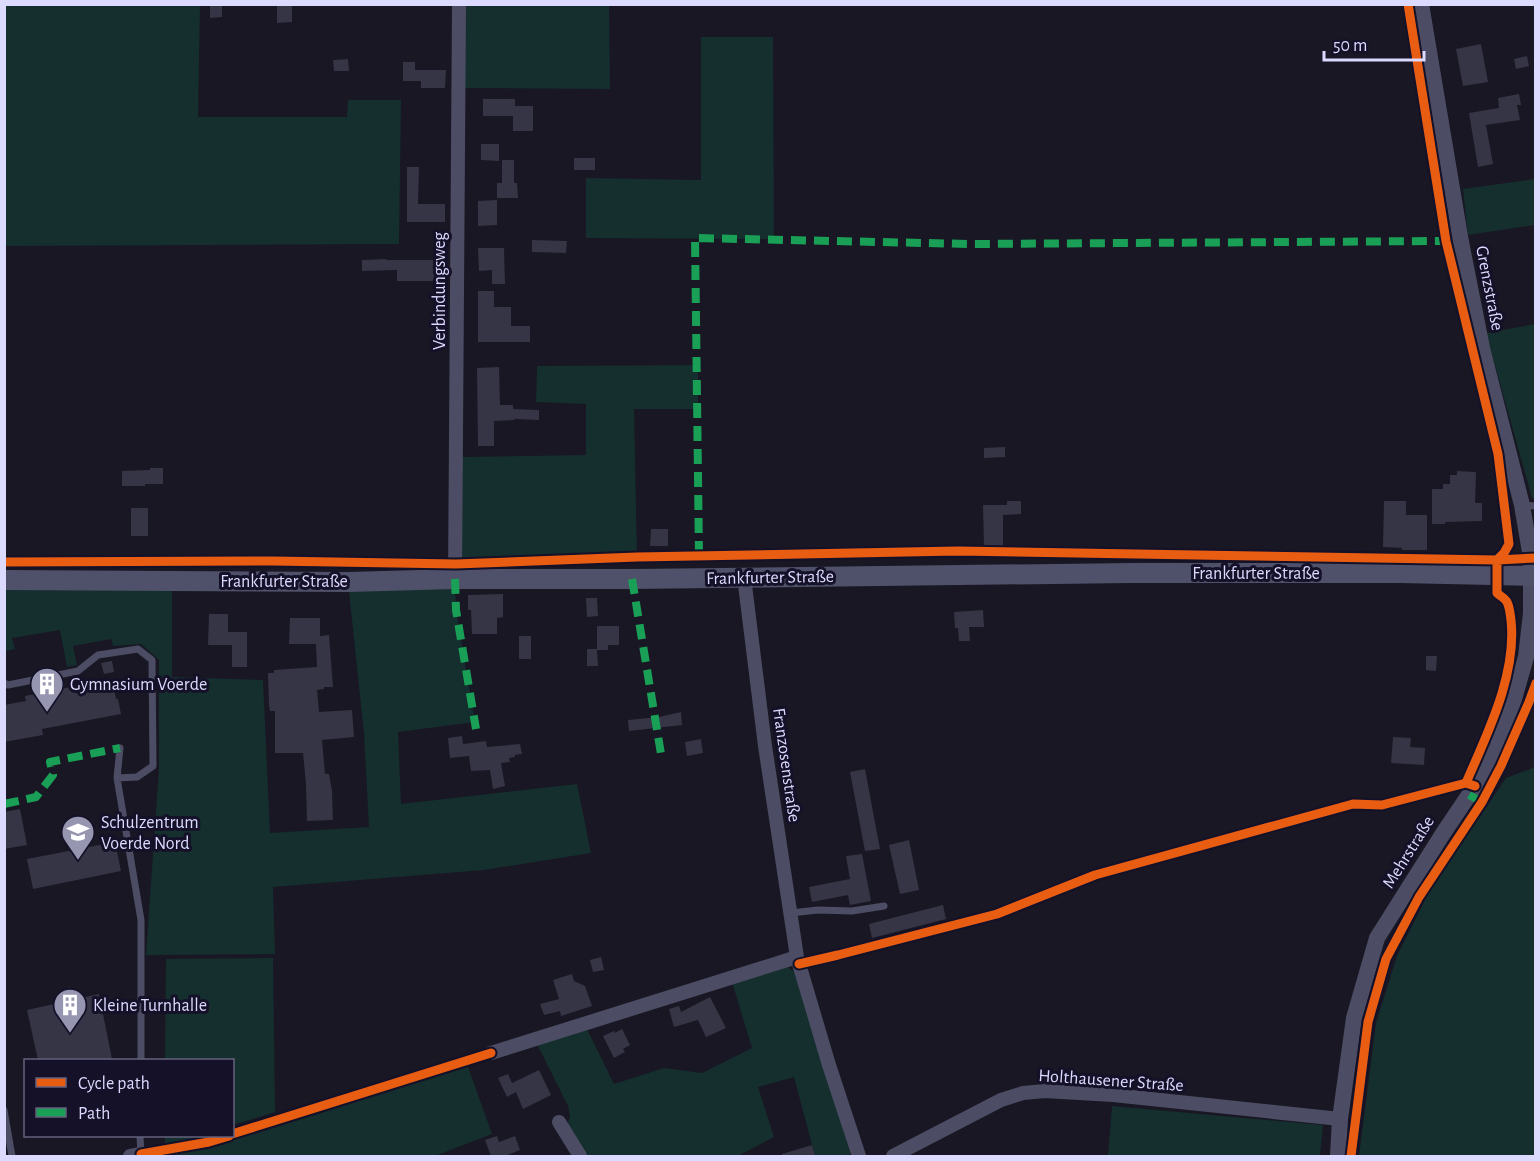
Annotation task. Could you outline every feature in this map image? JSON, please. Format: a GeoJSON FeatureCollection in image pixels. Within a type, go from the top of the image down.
{"type":"FeatureCollection","features":[{"type":"Feature","properties":{"kind":"main road","name":"Frankfurter Straße"},"geometry":{"type":"LineString","coordinates":[[4,580],[348,582],[1131,573],[1398,573],[1533,576]]}},
{"type":"Feature","properties":{"kind":"street","name":"Verbindungsweg"},"geometry":{"type":"LineString","coordinates":[[456,579],[459,4]]}},
{"type":"Feature","properties":{"kind":"street","name":"Grenzstraße"},"geometry":{"type":"LineString","coordinates":[[1421,4],[1461,242],[1482,348],[1529,506],[1533,576]]}},
{"type":"Feature","properties":{"kind":"street","name":"Mehrstraße"},"geometry":{"type":"LineString","coordinates":[[1338,1156],[1340,1119],[1354,1018],[1377,938],[1475,786],[1500,738],[1526,657],[1533,576]]}},
{"type":"Feature","properties":{"kind":"street","name":"Franzosenstraße"},"geometry":{"type":"LineString","coordinates":[[744,577],[765,746],[797,957],[829,1065],[860,1156]]}},
{"type":"Feature","properties":{"kind":"street"},"geometry":{"type":"LineString","coordinates":[[491,1053],[797,957]]}},
{"type":"Feature","properties":{"kind":"street","name":"Holthausener Straße"},"geometry":{"type":"LineString","coordinates":[[893,1156],[1001,1101],[1023,1093],[1045,1091],[1113,1095],[1340,1119]]}},
{"type":"Feature","properties":{"kind":"street"},"geometry":{"type":"LineString","coordinates":[[559,1122],[580,1156]]}},
{"type":"Feature","properties":{"kind":"lane"},"geometry":{"type":"LineString","coordinates":[[4,683],[8,685],[78,671],[98,655],[138,649],[152,660],[153,766],[137,777],[117,778]]}},
{"type":"Feature","properties":{"kind":"lane"},"geometry":{"type":"LineString","coordinates":[[120,748],[117,778],[141,920],[141,1059]]}},
{"type":"Feature","properties":{"kind":"lane"},"geometry":{"type":"LineString","coordinates":[[791,913],[818,910],[852,911],[884,906]]}},
{"type":"Feature","properties":{"kind":"lane"},"geometry":{"type":"LineString","coordinates":[[4,1110],[12,1156]]}},
{"type":"Feature","properties":{"kind":"lane"},"geometry":{"type":"LineString","coordinates":[[136,1155],[140,1137]]}},
{"type":"Feature","properties":{"kind":"green space"},"geometry":{"type":"Polygon","coordinates":[[[4,5],[200,5],[198,117],[347,117],[348,100],[401,100],[399,244],[5,246],[4,5]]]}},
{"type":"Feature","properties":{"kind":"green space"},"geometry":{"type":"Polygon","coordinates":[[[459,5],[609,5],[610,89],[458,88],[459,5]]]}},
{"type":"Feature","properties":{"kind":"green space"},"geometry":{"type":"Polygon","coordinates":[[[701,37],[773,37],[774,239],[586,238],[586,178],[701,180],[701,37]]]}},
{"type":"Feature","properties":{"kind":"green space"},"geometry":{"type":"Polygon","coordinates":[[[1535,179],[1535,225],[1468,235],[1463,189],[1535,179]]]}},
{"type":"Feature","properties":{"kind":"green space"},"geometry":{"type":"Polygon","coordinates":[[[1535,324],[1535,498],[1532,498],[1486,333],[1535,324]]]}},
{"type":"Feature","properties":{"kind":"green space"},"geometry":{"type":"Polygon","coordinates":[[[698,365],[698,409],[634,409],[637,557],[456,564],[462,457],[586,455],[586,404],[536,402],[537,366],[698,365]]]}},
{"type":"Feature","properties":{"kind":"green space"},"geometry":{"type":"Polygon","coordinates":[[[455,579],[456,610],[475,722],[398,732],[401,804],[577,784],[591,853],[484,870],[273,887],[275,954],[146,955],[159,768],[159,660],[141,644],[113,646],[111,639],[73,646],[77,665],[67,667],[60,630],[12,638],[15,649],[6,651],[4,581],[172,581],[172,677],[263,680],[270,833],[369,827],[364,734],[348,582],[455,579]]]}},
{"type":"Feature","properties":{"kind":"green space"},"geometry":{"type":"Polygon","coordinates":[[[1535,767],[1535,1156],[1359,1156],[1376,1023],[1397,956],[1429,892],[1506,778],[1535,767]]]}},
{"type":"Feature","properties":{"kind":"green space"},"geometry":{"type":"Polygon","coordinates":[[[273,958],[275,1112],[234,1125],[234,1059],[165,1059],[166,959],[273,958]]]}},
{"type":"Feature","properties":{"kind":"green space"},"geometry":{"type":"Polygon","coordinates":[[[786,966],[795,972],[799,980],[850,1156],[815,1156],[794,1077],[758,1087],[774,1137],[738,1156],[585,1156],[567,1125],[570,1117],[568,1106],[536,1042],[586,1027],[614,1084],[664,1068],[702,1073],[752,1048],[732,982],[786,966]]]}},
{"type":"Feature","properties":{"kind":"green space"},"geometry":{"type":"Polygon","coordinates":[[[467,1064],[492,1134],[435,1156],[167,1156],[467,1064]]]}},
{"type":"Feature","properties":{"kind":"green space"},"geometry":{"type":"Polygon","coordinates":[[[1112,1106],[1323,1125],[1320,1156],[1108,1156],[1112,1106]]]}},
{"type":"Feature","properties":{"kind":"green space"},"geometry":{"type":"Polygon","coordinates":[[[165,1137],[196,1137],[165,1146],[165,1137]]]}},
{"type":"Feature","properties":{"kind":"building"},"geometry":{"type":"Polygon","coordinates":[[[210,4],[222,4],[222,17],[210,18],[210,4]]]}},
{"type":"Feature","properties":{"kind":"building"},"geometry":{"type":"Polygon","coordinates":[[[277,4],[292,4],[292,22],[277,23],[277,4]]]}},
{"type":"Feature","properties":{"kind":"building"},"geometry":{"type":"Polygon","coordinates":[[[1481,44],[1488,82],[1463,86],[1456,49],[1481,44]]]}},
{"type":"Feature","properties":{"kind":"building"},"geometry":{"type":"Polygon","coordinates":[[[1527,56],[1529,66],[1516,69],[1514,59],[1527,56]]]}},
{"type":"Feature","properties":{"kind":"building"},"geometry":{"type":"Polygon","coordinates":[[[348,59],[349,71],[334,71],[333,60],[348,59]]]}},
{"type":"Feature","properties":{"kind":"building"},"geometry":{"type":"Polygon","coordinates":[[[403,62],[415,62],[415,70],[446,70],[445,88],[421,88],[421,81],[403,81],[403,62]]]}},
{"type":"Feature","properties":{"kind":"building"},"geometry":{"type":"Polygon","coordinates":[[[1519,94],[1521,105],[1517,105],[1520,120],[1486,125],[1493,164],[1478,167],[1469,113],[1499,108],[1498,98],[1519,94]]]}},
{"type":"Feature","properties":{"kind":"building"},"geometry":{"type":"Polygon","coordinates":[[[483,99],[515,99],[515,106],[533,106],[533,131],[513,131],[513,116],[483,116],[483,99]]]}},
{"type":"Feature","properties":{"kind":"building"},"geometry":{"type":"Polygon","coordinates":[[[481,144],[499,144],[499,161],[481,160],[481,144]]]}},
{"type":"Feature","properties":{"kind":"building"},"geometry":{"type":"Polygon","coordinates":[[[574,158],[595,158],[595,170],[574,170],[574,158]]]}},
{"type":"Feature","properties":{"kind":"building"},"geometry":{"type":"Polygon","coordinates":[[[502,160],[514,160],[514,183],[517,183],[518,198],[497,198],[497,183],[502,183],[502,160]]]}},
{"type":"Feature","properties":{"kind":"building"},"geometry":{"type":"Polygon","coordinates":[[[407,167],[419,167],[418,204],[445,204],[445,222],[407,222],[407,167]]]}},
{"type":"Feature","properties":{"kind":"building"},"geometry":{"type":"Polygon","coordinates":[[[497,200],[497,225],[478,226],[478,201],[497,200]]]}},
{"type":"Feature","properties":{"kind":"building"},"geometry":{"type":"Polygon","coordinates":[[[532,240],[567,241],[566,253],[532,252],[532,240]]]}},
{"type":"Feature","properties":{"kind":"building"},"geometry":{"type":"Polygon","coordinates":[[[478,248],[504,248],[505,284],[492,284],[492,270],[479,271],[478,248]]]}},
{"type":"Feature","properties":{"kind":"building"},"geometry":{"type":"Polygon","coordinates":[[[362,260],[444,260],[444,281],[397,281],[397,270],[362,271],[362,260]]]}},
{"type":"Feature","properties":{"kind":"building"},"geometry":{"type":"Polygon","coordinates":[[[478,291],[494,291],[494,307],[511,307],[511,326],[530,326],[530,342],[478,342],[478,291]]]}},
{"type":"Feature","properties":{"kind":"building"},"geometry":{"type":"Polygon","coordinates":[[[499,367],[500,405],[513,405],[513,409],[539,410],[539,420],[494,421],[494,446],[478,446],[477,368],[499,367]]]}},
{"type":"Feature","properties":{"kind":"building"},"geometry":{"type":"Polygon","coordinates":[[[1005,447],[1005,457],[984,458],[984,448],[1005,447]]]}},
{"type":"Feature","properties":{"kind":"building"},"geometry":{"type":"Polygon","coordinates":[[[150,468],[163,468],[163,484],[122,486],[122,471],[150,470],[150,468]]]}},
{"type":"Feature","properties":{"kind":"building"},"geometry":{"type":"Polygon","coordinates":[[[1457,471],[1476,472],[1475,503],[1482,503],[1482,521],[1432,524],[1432,489],[1443,489],[1443,484],[1450,484],[1450,475],[1457,475],[1457,471]]]}},
{"type":"Feature","properties":{"kind":"building"},"geometry":{"type":"Polygon","coordinates":[[[1007,501],[1021,501],[1021,514],[1003,515],[1003,547],[984,547],[983,505],[1007,505],[1007,501]]]}},
{"type":"Feature","properties":{"kind":"building"},"geometry":{"type":"Polygon","coordinates":[[[1384,501],[1406,501],[1406,515],[1427,515],[1427,550],[1383,547],[1384,501]]]}},
{"type":"Feature","properties":{"kind":"building"},"geometry":{"type":"Polygon","coordinates":[[[131,508],[148,508],[148,536],[131,536],[131,508]]]}},
{"type":"Feature","properties":{"kind":"building"},"geometry":{"type":"Polygon","coordinates":[[[651,529],[668,529],[668,546],[650,546],[651,529]]]}},
{"type":"Feature","properties":{"kind":"building"},"geometry":{"type":"Polygon","coordinates":[[[503,594],[503,617],[497,618],[497,634],[472,634],[468,595],[503,594]]]}},
{"type":"Feature","properties":{"kind":"building"},"geometry":{"type":"Polygon","coordinates":[[[586,598],[597,598],[598,616],[587,617],[586,598]]]}},
{"type":"Feature","properties":{"kind":"building"},"geometry":{"type":"Polygon","coordinates":[[[983,610],[984,627],[969,627],[970,641],[959,641],[954,612],[983,610]]]}},
{"type":"Feature","properties":{"kind":"building"},"geometry":{"type":"Polygon","coordinates":[[[209,614],[228,614],[228,632],[247,632],[247,667],[232,667],[232,645],[208,645],[209,614]]]}},
{"type":"Feature","properties":{"kind":"building"},"geometry":{"type":"Polygon","coordinates":[[[290,618],[320,618],[320,636],[329,635],[333,687],[317,690],[319,712],[352,710],[354,737],[322,740],[325,774],[329,774],[332,791],[333,820],[307,821],[303,753],[275,753],[275,711],[270,711],[268,673],[274,673],[274,670],[317,667],[316,644],[289,644],[290,618]]]}},
{"type":"Feature","properties":{"kind":"building"},"geometry":{"type":"Polygon","coordinates":[[[597,626],[619,626],[619,645],[608,645],[608,650],[597,650],[598,666],[587,666],[587,649],[597,649],[597,626]]]}},
{"type":"Feature","properties":{"kind":"building"},"geometry":{"type":"Polygon","coordinates":[[[519,636],[531,636],[531,659],[519,659],[519,636]]]}},
{"type":"Feature","properties":{"kind":"building"},"geometry":{"type":"Polygon","coordinates":[[[1426,656],[1437,656],[1436,671],[1426,670],[1426,656]]]}},
{"type":"Feature","properties":{"kind":"building"},"geometry":{"type":"Polygon","coordinates":[[[112,661],[114,672],[104,674],[101,663],[112,661]]]}},
{"type":"Feature","properties":{"kind":"building","name":"Gymnasium Voerde"},"geometry":{"type":"Polygon","coordinates":[[[112,679],[121,714],[42,729],[43,735],[4,742],[4,705],[26,701],[25,696],[112,679]]]}},
{"type":"Feature","properties":{"kind":"building"},"geometry":{"type":"Polygon","coordinates":[[[681,712],[682,725],[629,731],[628,720],[681,712]]]}},
{"type":"Feature","properties":{"kind":"building"},"geometry":{"type":"Polygon","coordinates":[[[462,736],[463,744],[486,741],[487,747],[520,744],[522,754],[509,758],[510,762],[501,763],[505,786],[493,789],[490,770],[471,771],[469,756],[450,758],[448,738],[462,736]]]}},
{"type":"Feature","properties":{"kind":"building"},"geometry":{"type":"Polygon","coordinates":[[[1393,737],[1411,738],[1410,747],[1425,748],[1424,765],[1391,763],[1393,737]]]}},
{"type":"Feature","properties":{"kind":"building"},"geometry":{"type":"Polygon","coordinates":[[[701,739],[703,753],[687,756],[685,742],[701,739]]]}},
{"type":"Feature","properties":{"kind":"building"},"geometry":{"type":"Polygon","coordinates":[[[865,769],[880,849],[865,851],[850,772],[865,769]]]}},
{"type":"Feature","properties":{"kind":"building"},"geometry":{"type":"Polygon","coordinates":[[[20,809],[27,845],[4,849],[4,812],[20,809]]]}},
{"type":"Feature","properties":{"kind":"building"},"geometry":{"type":"Polygon","coordinates":[[[909,840],[919,890],[900,894],[889,845],[909,840]]]}},
{"type":"Feature","properties":{"kind":"building"},"geometry":{"type":"Polygon","coordinates":[[[115,842],[121,871],[33,889],[27,859],[115,842]]]}},
{"type":"Feature","properties":{"kind":"building"},"geometry":{"type":"Polygon","coordinates":[[[862,854],[871,901],[850,905],[848,895],[812,902],[809,887],[850,879],[846,856],[862,854]]]}},
{"type":"Feature","properties":{"kind":"building"},"geometry":{"type":"Polygon","coordinates":[[[943,905],[946,919],[872,938],[869,924],[943,905]]]}},
{"type":"Feature","properties":{"kind":"building"},"geometry":{"type":"Polygon","coordinates":[[[601,957],[604,970],[593,972],[590,960],[601,957]]]}},
{"type":"Feature","properties":{"kind":"building"},"geometry":{"type":"Polygon","coordinates":[[[572,974],[574,981],[585,986],[592,1006],[561,1016],[560,1011],[544,1015],[540,1004],[559,999],[553,980],[572,974]]]}},
{"type":"Feature","properties":{"kind":"building","name":"Kleine Turnhalle"},"geometry":{"type":"Polygon","coordinates":[[[99,994],[112,1059],[38,1059],[27,1010],[99,994]]]}},
{"type":"Feature","properties":{"kind":"building"},"geometry":{"type":"Polygon","coordinates":[[[710,997],[726,1028],[706,1037],[698,1020],[674,1027],[669,1009],[679,1006],[681,1012],[710,997]]]}},
{"type":"Feature","properties":{"kind":"building"},"geometry":{"type":"Polygon","coordinates":[[[622,1029],[630,1045],[623,1049],[625,1052],[614,1058],[603,1036],[622,1029]]]}},
{"type":"Feature","properties":{"kind":"building"},"geometry":{"type":"Polygon","coordinates":[[[539,1070],[551,1095],[523,1109],[516,1092],[507,1097],[498,1078],[508,1074],[512,1083],[539,1070]]]}},
{"type":"Feature","properties":{"kind":"building"},"geometry":{"type":"Polygon","coordinates":[[[497,1136],[499,1142],[515,1136],[520,1150],[505,1156],[491,1156],[485,1140],[497,1136]]]}},
{"type":"Feature","properties":{"kind":"building"},"geometry":{"type":"Polygon","coordinates":[[[812,1145],[815,1156],[782,1156],[782,1154],[812,1145]]]}},
{"type":"Feature","properties":{"kind":"marked path"},"geometry":{"type":"LineString","coordinates":[[699,556],[695,238],[972,244],[1446,241]]}},
{"type":"Feature","properties":{"kind":"marked path"},"geometry":{"type":"LineString","coordinates":[[455,579],[456,610],[476,729]]}},
{"type":"Feature","properties":{"kind":"marked path"},"geometry":{"type":"LineString","coordinates":[[632,579],[661,754]]}},
{"type":"Feature","properties":{"kind":"marked path"},"geometry":{"type":"LineString","coordinates":[[4,804],[36,797],[53,775],[50,762],[120,748]]}},
{"type":"Feature","properties":{"kind":"marked path"},"geometry":{"type":"LineString","coordinates":[[1469,795],[1482,802]]}},
{"type":"Feature","properties":{"kind":"cycle path"},"geometry":{"type":"LineString","coordinates":[[1408,4],[1446,241],[1498,454],[1509,544],[1497,560],[1497,593],[1506,601],[1510,611],[1512,641],[1509,662],[1499,704],[1466,783]]}},
{"type":"Feature","properties":{"kind":"cycle path"},"geometry":{"type":"LineString","coordinates":[[4,562],[273,561],[456,564],[637,557],[958,551],[1497,560],[1536,558]]}},
{"type":"Feature","properties":{"kind":"cycle path"},"geometry":{"type":"LineString","coordinates":[[1351,1156],[1368,1022],[1386,959],[1419,897],[1482,802],[1501,766],[1536,683]]}},
{"type":"Feature","properties":{"kind":"cycle path"},"geometry":{"type":"LineString","coordinates":[[799,964],[997,914],[1095,875],[1353,804],[1382,805],[1466,783],[1475,786]]}},
{"type":"Feature","properties":{"kind":"cycle path"},"geometry":{"type":"LineString","coordinates":[[234,1133],[491,1053]]}},
{"type":"Feature","properties":{"kind":"cycle path"},"geometry":{"type":"LineString","coordinates":[[141,1154],[226,1137]]}},
{"type":"Feature","properties":{"kind":"place","name":"Gymnasium Voerde"},"geometry":{"type":"Point","coordinates":[47,713]}},
{"type":"Feature","properties":{"kind":"place","name":"Schulzentrum Voerde Nord"},"geometry":{"type":"Point","coordinates":[78,861]}},
{"type":"Feature","properties":{"kind":"place","name":"Kleine Turnhalle"},"geometry":{"type":"Point","coordinates":[70,1034]}}]}
